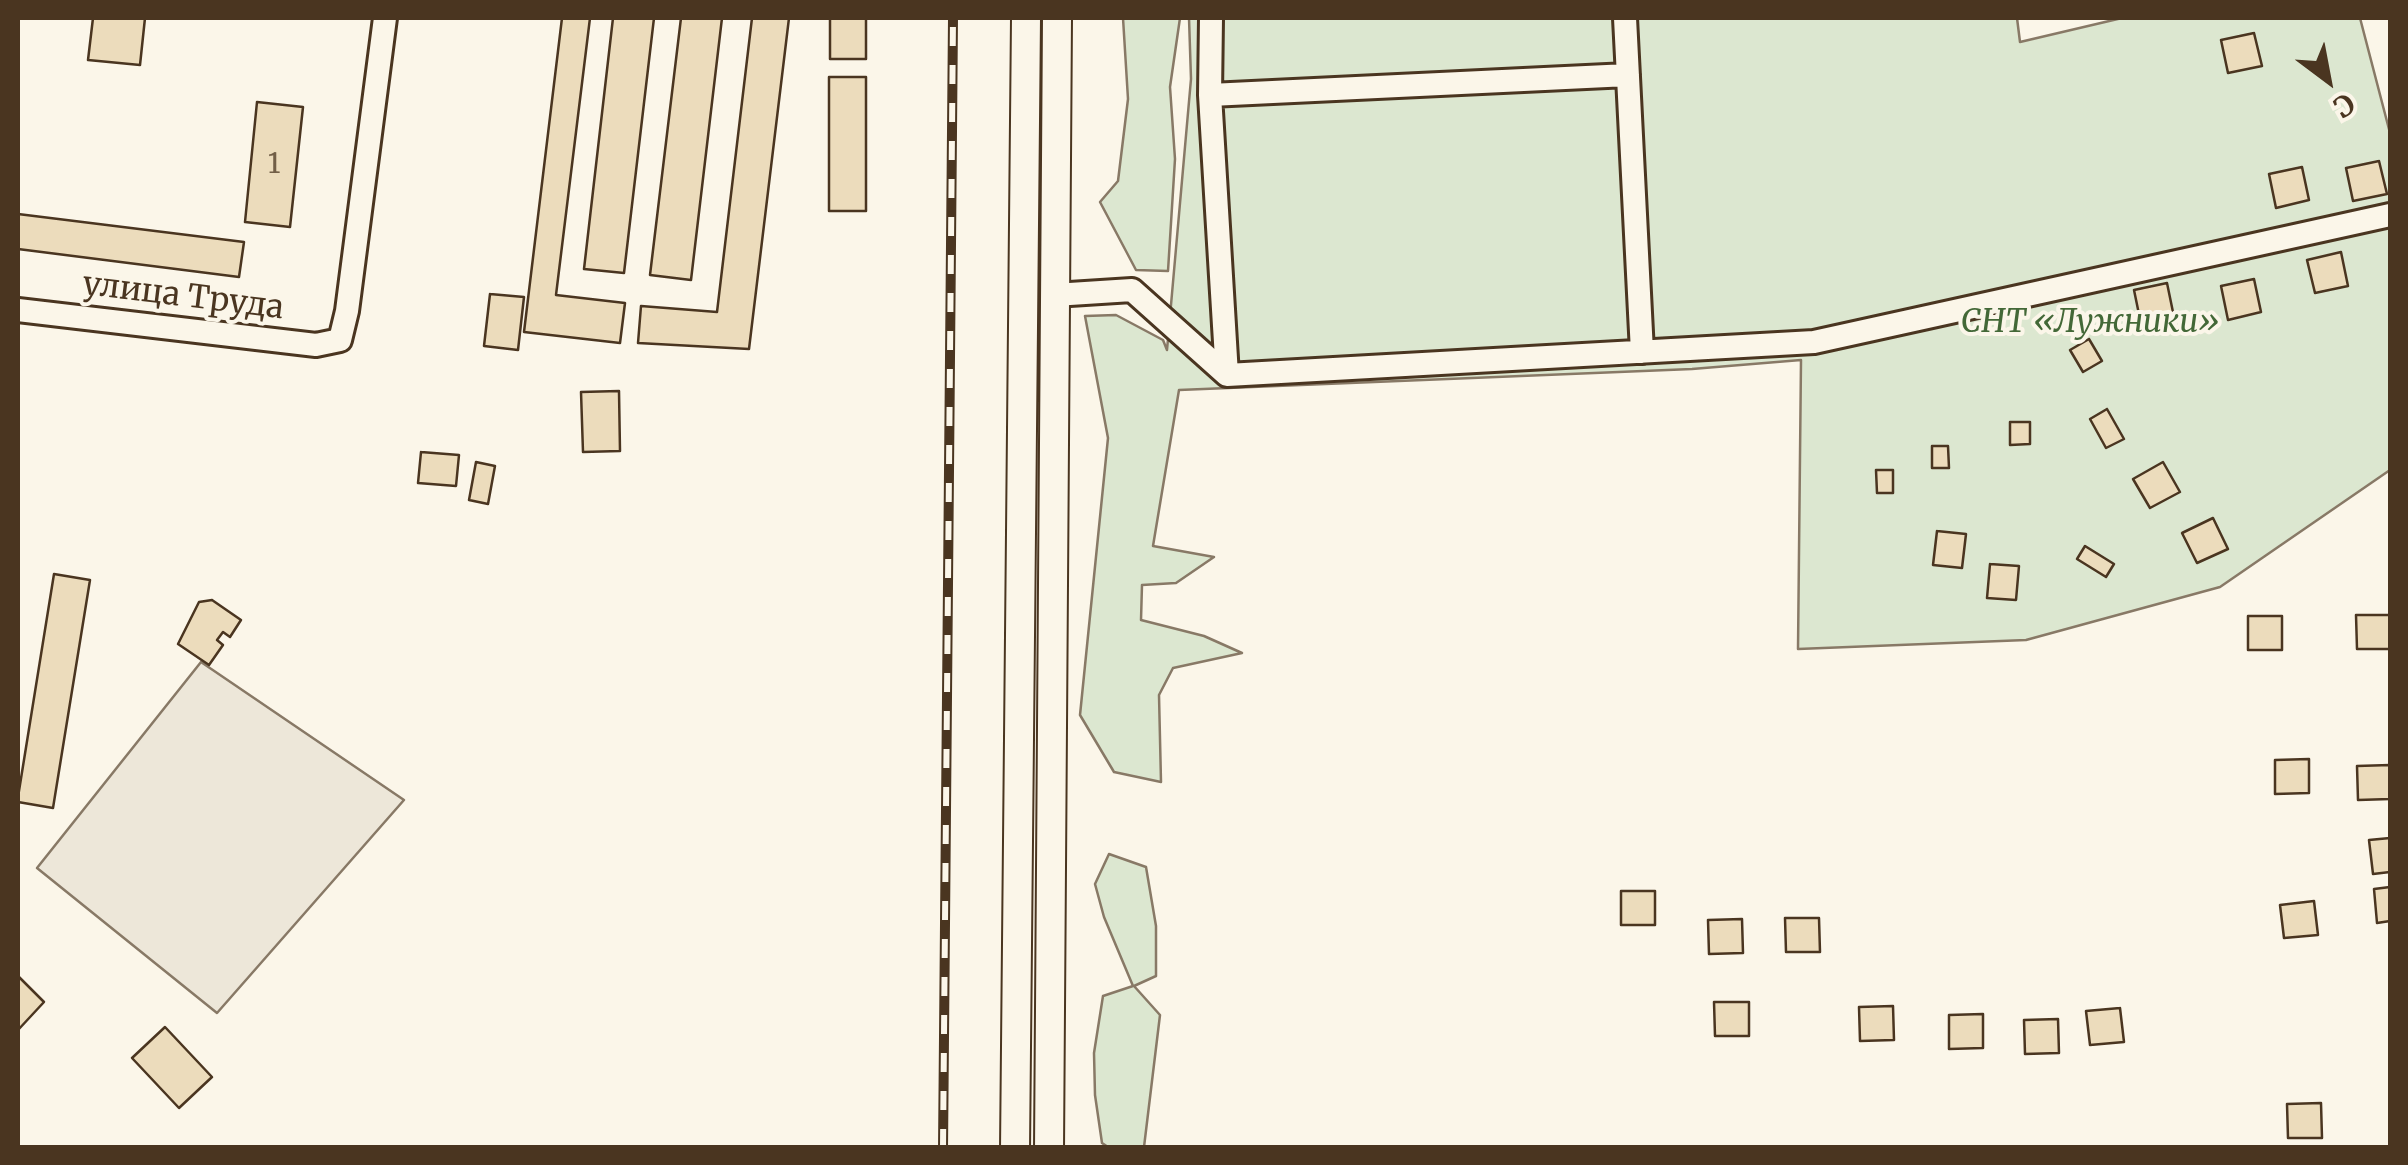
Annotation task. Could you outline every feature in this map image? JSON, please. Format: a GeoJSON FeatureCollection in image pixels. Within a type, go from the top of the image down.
{"type":"FeatureCollection","features":[{"type":"Feature","properties":{"kind":"main road"},"geometry":{"type":"LineString","coordinates":[[1016,1148],[1026,18]]}},
{"type":"Feature","properties":{"kind":"main road"},"geometry":{"type":"LineString","coordinates":[[1048,1148],[1056,18]]}},
{"type":"Feature","properties":{"kind":"street","name":"улица Труда"},"geometry":{"type":"LineString","coordinates":[[18,310],[316,345],[340,340],[350,292],[385,18]]}},
{"type":"Feature","properties":{"kind":"street"},"geometry":{"type":"LineString","coordinates":[[1212,18],[1210,94],[1227,375]]}},
{"type":"Feature","properties":{"kind":"street"},"geometry":{"type":"LineString","coordinates":[[1625,18],[1642,352]]}},
{"type":"Feature","properties":{"kind":"street"},"geometry":{"type":"LineString","coordinates":[[1210,94],[1628,75]]}},
{"type":"Feature","properties":{"kind":"street"},"geometry":{"type":"LineString","coordinates":[[1054,295],[1132,290],[1227,375],[1814,342],[2390,215]]}},
{"type":"Feature","properties":{"kind":"green space"},"geometry":{"type":"Polygon","coordinates":[[[1123,18],[1180,18],[1170,87],[1175,159],[1168,271],[1136,270],[1100,202],[1118,181],[1128,99],[1123,18]]]}},
{"type":"Feature","properties":{"kind":"green space","name":"СНТ «Лужники»"},"geometry":{"type":"Polygon","coordinates":[[[1189,18],[2017,18],[2020,42],[2122,18],[2360,18],[2390,133],[2390,470],[2220,587],[2026,640],[1798,649],[1801,360],[1692,369],[1179,390],[1153,546],[1214,557],[1176,583],[1142,585],[1141,620],[1204,636],[1242,653],[1173,668],[1159,695],[1161,782],[1114,772],[1080,715],[1108,438],[1085,316],[1116,315],[1163,340],[1167,350],[1191,79],[1189,18]]]}},
{"type":"Feature","properties":{"kind":"green space"},"geometry":{"type":"Polygon","coordinates":[[[1109,854],[1146,867],[1156,926],[1156,976],[1134,986],[1160,1015],[1144,1147],[1108,1147],[1102,1143],[1095,1095],[1094,1053],[1103,996],[1133,986],[1104,917],[1095,884],[1109,854]]]}},
{"type":"Feature","properties":{"kind":"shaded area"},"geometry":{"type":"Polygon","coordinates":[[[201,662],[404,800],[217,1013],[37,868],[201,662]]]}},
{"type":"Feature","properties":{"kind":"building"},"geometry":{"type":"Polygon","coordinates":[[[93,18],[145,18],[140,65],[88,60],[93,18]]]}},
{"type":"Feature","properties":{"kind":"building"},"geometry":{"type":"Polygon","coordinates":[[[562,18],[590,18],[556,295],[625,303],[620,343],[524,332],[562,18]]]}},
{"type":"Feature","properties":{"kind":"building"},"geometry":{"type":"Polygon","coordinates":[[[613,18],[654,18],[624,273],[584,269],[613,18]]]}},
{"type":"Feature","properties":{"kind":"building"},"geometry":{"type":"Polygon","coordinates":[[[681,18],[722,18],[691,280],[650,275],[681,18]]]}},
{"type":"Feature","properties":{"kind":"building"},"geometry":{"type":"Polygon","coordinates":[[[752,18],[789,18],[749,349],[638,343],[641,306],[717,312],[752,18]]]}},
{"type":"Feature","properties":{"kind":"building"},"geometry":{"type":"Polygon","coordinates":[[[830,18],[866,18],[866,59],[830,59],[830,18]]]}},
{"type":"Feature","properties":{"kind":"building"},"geometry":{"type":"Polygon","coordinates":[[[2254,33],[2262,66],[2228,73],[2221,40],[2254,33]]]}},
{"type":"Feature","properties":{"kind":"building"},"geometry":{"type":"Polygon","coordinates":[[[829,77],[866,77],[866,211],[829,211],[829,77]]]}},
{"type":"Feature","properties":{"kind":"building"},"geometry":{"type":"Polygon","coordinates":[[[257,102],[303,107],[290,227],[245,222],[257,102]]]}},
{"type":"Feature","properties":{"kind":"building"},"geometry":{"type":"Polygon","coordinates":[[[2379,161],[2387,194],[2353,201],[2346,168],[2379,161]]]}},
{"type":"Feature","properties":{"kind":"building"},"geometry":{"type":"Polygon","coordinates":[[[2302,167],[2309,200],[2276,208],[2269,174],[2302,167]]]}},
{"type":"Feature","properties":{"kind":"building"},"geometry":{"type":"Polygon","coordinates":[[[18,214],[244,242],[239,277],[18,249],[18,214]]]}},
{"type":"Feature","properties":{"kind":"building"},"geometry":{"type":"Polygon","coordinates":[[[2341,252],[2348,286],[2315,293],[2307,260],[2341,252]]]}},
{"type":"Feature","properties":{"kind":"building"},"geometry":{"type":"Polygon","coordinates":[[[2254,279],[2261,312],[2228,320],[2221,286],[2254,279]]]}},
{"type":"Feature","properties":{"kind":"building"},"geometry":{"type":"Polygon","coordinates":[[[2167,283],[2174,317],[2141,324],[2134,290],[2167,283]]]}},
{"type":"Feature","properties":{"kind":"building"},"geometry":{"type":"Polygon","coordinates":[[[490,294],[524,297],[518,350],[484,346],[490,294]]]}},
{"type":"Feature","properties":{"kind":"building"},"geometry":{"type":"Polygon","coordinates":[[[2089,339],[2102,361],[2083,372],[2070,350],[2089,339]]]}},
{"type":"Feature","properties":{"kind":"building"},"geometry":{"type":"Polygon","coordinates":[[[619,391],[620,451],[583,452],[581,392],[619,391]]]}},
{"type":"Feature","properties":{"kind":"building"},"geometry":{"type":"Polygon","coordinates":[[[2107,409],[2124,439],[2106,448],[2090,419],[2107,409]]]}},
{"type":"Feature","properties":{"kind":"building"},"geometry":{"type":"Polygon","coordinates":[[[2010,422],[2030,422],[2030,444],[2010,445],[2010,422]]]}},
{"type":"Feature","properties":{"kind":"building"},"geometry":{"type":"Polygon","coordinates":[[[1932,446],[1948,446],[1949,468],[1932,468],[1932,446]]]}},
{"type":"Feature","properties":{"kind":"building"},"geometry":{"type":"Polygon","coordinates":[[[421,452],[459,455],[456,486],[418,483],[421,452]]]}},
{"type":"Feature","properties":{"kind":"building"},"geometry":{"type":"Polygon","coordinates":[[[476,462],[495,466],[488,504],[469,500],[476,462]]]}},
{"type":"Feature","properties":{"kind":"building"},"geometry":{"type":"Polygon","coordinates":[[[2163,462],[2180,492],[2150,508],[2133,479],[2163,462]]]}},
{"type":"Feature","properties":{"kind":"building"},"geometry":{"type":"Polygon","coordinates":[[[1876,470],[1893,470],[1893,493],[1877,493],[1876,470]]]}},
{"type":"Feature","properties":{"kind":"building"},"geometry":{"type":"Polygon","coordinates":[[[2213,518],[2228,549],[2197,563],[2182,533],[2213,518]]]}},
{"type":"Feature","properties":{"kind":"building"},"geometry":{"type":"Polygon","coordinates":[[[1937,531],[1966,534],[1962,568],[1933,565],[1937,531]]]}},
{"type":"Feature","properties":{"kind":"building"},"geometry":{"type":"Polygon","coordinates":[[[2085,546],[2114,564],[2106,577],[2077,559],[2085,546]]]}},
{"type":"Feature","properties":{"kind":"building"},"geometry":{"type":"Polygon","coordinates":[[[1990,564],[2019,566],[2016,600],[1987,598],[1990,564]]]}},
{"type":"Feature","properties":{"kind":"building"},"geometry":{"type":"Polygon","coordinates":[[[54,574],[90,580],[53,808],[18,802],[18,797],[54,574]]]}},
{"type":"Feature","properties":{"kind":"building"},"geometry":{"type":"Polygon","coordinates":[[[212,600],[241,620],[230,637],[223,632],[217,640],[223,645],[209,665],[178,644],[199,602],[212,600]]]}},
{"type":"Feature","properties":{"kind":"building"},"geometry":{"type":"Polygon","coordinates":[[[2356,615],[2390,615],[2390,649],[2357,649],[2356,615]]]}},
{"type":"Feature","properties":{"kind":"building"},"geometry":{"type":"Polygon","coordinates":[[[2248,616],[2282,616],[2282,650],[2248,650],[2248,616]]]}},
{"type":"Feature","properties":{"kind":"building"},"geometry":{"type":"Polygon","coordinates":[[[2309,759],[2309,793],[2275,794],[2275,760],[2309,759]]]}},
{"type":"Feature","properties":{"kind":"building"},"geometry":{"type":"Polygon","coordinates":[[[2390,765],[2390,799],[2358,800],[2357,766],[2390,765]]]}},
{"type":"Feature","properties":{"kind":"building"},"geometry":{"type":"Polygon","coordinates":[[[2390,838],[2390,872],[2373,874],[2369,840],[2390,838]]]}},
{"type":"Feature","properties":{"kind":"building"},"geometry":{"type":"Polygon","coordinates":[[[2390,887],[2390,921],[2377,923],[2374,889],[2390,887]]]}},
{"type":"Feature","properties":{"kind":"building"},"geometry":{"type":"Polygon","coordinates":[[[1621,891],[1655,891],[1655,925],[1621,925],[1621,891]]]}},
{"type":"Feature","properties":{"kind":"building"},"geometry":{"type":"Polygon","coordinates":[[[2314,901],[2318,935],[2284,938],[2280,905],[2314,901]]]}},
{"type":"Feature","properties":{"kind":"building"},"geometry":{"type":"Polygon","coordinates":[[[1785,918],[1819,918],[1820,952],[1786,952],[1785,918]]]}},
{"type":"Feature","properties":{"kind":"building"},"geometry":{"type":"Polygon","coordinates":[[[1742,919],[1743,953],[1709,954],[1708,920],[1742,919]]]}},
{"type":"Feature","properties":{"kind":"building"},"geometry":{"type":"Polygon","coordinates":[[[18,976],[44,1002],[18,1030],[18,976]]]}},
{"type":"Feature","properties":{"kind":"building"},"geometry":{"type":"Polygon","coordinates":[[[1714,1002],[1749,1002],[1749,1036],[1715,1036],[1714,1002]]]}},
{"type":"Feature","properties":{"kind":"building"},"geometry":{"type":"Polygon","coordinates":[[[1893,1006],[1894,1040],[1860,1041],[1859,1007],[1893,1006]]]}},
{"type":"Feature","properties":{"kind":"building"},"geometry":{"type":"Polygon","coordinates":[[[2120,1008],[2124,1042],[2090,1045],[2086,1011],[2120,1008]]]}},
{"type":"Feature","properties":{"kind":"building"},"geometry":{"type":"Polygon","coordinates":[[[1983,1014],[1983,1048],[1949,1049],[1949,1015],[1983,1014]]]}},
{"type":"Feature","properties":{"kind":"building"},"geometry":{"type":"Polygon","coordinates":[[[2058,1019],[2059,1053],[2025,1054],[2024,1020],[2058,1019]]]}},
{"type":"Feature","properties":{"kind":"building"},"geometry":{"type":"Polygon","coordinates":[[[165,1027],[212,1077],[179,1108],[132,1058],[165,1027]]]}},
{"type":"Feature","properties":{"kind":"building"},"geometry":{"type":"Polygon","coordinates":[[[2321,1103],[2322,1138],[2288,1138],[2287,1104],[2321,1103]]]}},
{"type":"Feature","properties":{"kind":"railway"},"geometry":{"type":"LineString","coordinates":[[943,1148],[953,18]]}}]}
